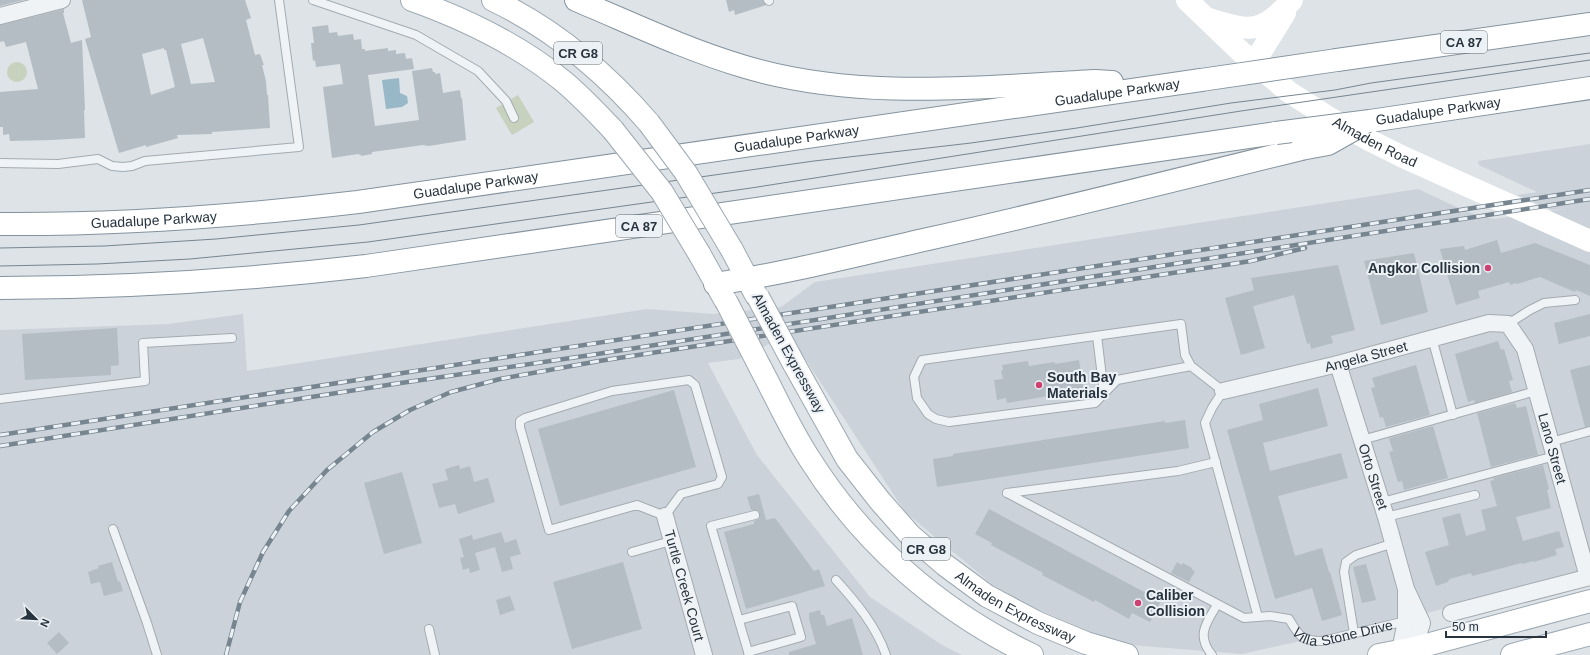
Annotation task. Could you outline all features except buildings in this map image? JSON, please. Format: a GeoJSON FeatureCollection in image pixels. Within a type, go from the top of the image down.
{"type":"FeatureCollection","features":[{"type":"Feature","properties":{"kind":"main road","name":"CR G8"},"geometry":{"type":"LineString","coordinates":[[412,0],[451,15],[480,29],[535,61],[562,80],[613,130],[662,192],[700,255],[809,458],[851,516],[879,547],[911,578],[941,602],[1004,642],[1032,655]]}},
{"type":"Feature","properties":{"kind":"main road","name":"Almaden Expressway"},"geometry":{"type":"LineString","coordinates":[[493,0],[512,9],[554,34],[589,61],[613,84],[649,123],[686,173],[732,250],[847,459],[880,501],[910,535],[945,565],[987,596],[1038,624],[1086,643],[1127,655]]}},
{"type":"Feature","properties":{"kind":"main road"},"geometry":{"type":"LineString","coordinates":[[576,0],[711,56],[743,67],[817,82],[856,87],[899,89],[1095,81],[1119,82],[1136,89]]}},
{"type":"Feature","properties":{"kind":"main road","name":"Almaden Road"},"geometry":{"type":"LineString","coordinates":[[1186,0],[1254,63],[1289,92],[1369,140],[1403,157],[1590,241]]}},
{"type":"Feature","properties":{"kind":"main road"},"geometry":{"type":"LineString","coordinates":[[1206,18],[1234,27],[1252,28],[1267,23],[1293,0]]}},
{"type":"Feature","properties":{"kind":"main road"},"geometry":{"type":"LineString","coordinates":[[1254,63],[1293,0]]}},
{"type":"Feature","properties":{"kind":"main road","name":"Guadalupe Parkway"},"geometry":{"type":"LineString","coordinates":[[0,224],[70,224],[184,219],[268,212],[358,202],[1590,24]]}},
{"type":"Feature","properties":{"kind":"main road","name":"Guadalupe Parkway"},"geometry":{"type":"LineString","coordinates":[[3,288],[192,282],[304,273],[366,266],[1590,88]]}},
{"type":"Feature","properties":{"kind":"main road"},"geometry":{"type":"LineString","coordinates":[[720,293],[753,288],[1090,202],[1328,144],[1370,121]]}},
{"type":"Feature","properties":{"kind":"main road"},"geometry":{"type":"LineString","coordinates":[[1402,652],[1590,601]]}},
{"type":"Feature","properties":{"kind":"main road"},"geometry":{"type":"LineString","coordinates":[[1512,655],[1590,634]]}},
{"type":"Feature","properties":{"kind":"street"},"geometry":{"type":"LineString","coordinates":[[0,16],[62,0]]}},
{"type":"Feature","properties":{"kind":"street","name":"Angela Street"},"geometry":{"type":"LineString","coordinates":[[1223,391],[1338,364],[1489,323],[1508,324]]}},
{"type":"Feature","properties":{"kind":"street","name":"Lano Street"},"geometry":{"type":"LineString","coordinates":[[1508,324],[1525,349],[1589,577]]}},
{"type":"Feature","properties":{"kind":"street","name":"Orto Street"},"geometry":{"type":"LineString","coordinates":[[1338,364],[1382,502],[1394,544],[1398,565],[1406,589],[1422,623],[1402,652]]}},
{"type":"Feature","properties":{"kind":"street","name":"Turtle Creek Court"},"geometry":{"type":"LineString","coordinates":[[665,516],[704,655]]}},
{"type":"Feature","properties":{"kind":"street"},"geometry":{"type":"LineString","coordinates":[[1451,614],[1589,577]]}},
{"type":"Feature","properties":{"kind":"street","name":"Orto Street"},"geometry":{"type":"LineString","coordinates":[[1402,652],[1406,621],[1406,589]]}},
{"type":"Feature","properties":{"kind":"lane"},"geometry":{"type":"LineString","coordinates":[[0,164],[58,164],[98,159],[112,166],[123,167],[132,166],[145,161],[299,147],[279,0]]}},
{"type":"Feature","properties":{"kind":"lane"},"geometry":{"type":"LineString","coordinates":[[313,0],[416,35],[478,71],[506,101],[514,118]]}},
{"type":"Feature","properties":{"kind":"lane"},"geometry":{"type":"LineString","coordinates":[[1508,324],[1544,303],[1575,300]]}},
{"type":"Feature","properties":{"kind":"lane"},"geometry":{"type":"LineString","coordinates":[[1191,366],[1117,380],[1095,403],[949,422],[936,420],[922,407],[917,398],[914,377],[922,360],[1181,324],[1185,356],[1191,366],[1223,391],[1212,408],[1205,423],[1216,462],[1258,617],[1244,618],[1007,493],[1178,471],[1216,462]]}},
{"type":"Feature","properties":{"kind":"lane"},"geometry":{"type":"LineString","coordinates":[[1097,336],[1104,394]]}},
{"type":"Feature","properties":{"kind":"lane"},"geometry":{"type":"LineString","coordinates":[[0,399],[145,381],[143,343],[232,338]]}},
{"type":"Feature","properties":{"kind":"lane"},"geometry":{"type":"LineString","coordinates":[[1432,338],[1453,415]]}},
{"type":"Feature","properties":{"kind":"lane"},"geometry":{"type":"LineString","coordinates":[[689,380],[695,385],[722,477],[718,484],[681,494],[665,516],[637,505],[549,530],[520,427],[520,421],[525,418],[612,391],[689,380]]}},
{"type":"Feature","properties":{"kind":"lane"},"geometry":{"type":"LineString","coordinates":[[1362,440],[1536,391]]}},
{"type":"Feature","properties":{"kind":"lane"},"geometry":{"type":"LineString","coordinates":[[1382,502],[1553,449],[1590,431]]}},
{"type":"Feature","properties":{"kind":"lane"},"geometry":{"type":"LineString","coordinates":[[1386,517],[1475,495]]}},
{"type":"Feature","properties":{"kind":"lane"},"geometry":{"type":"LineString","coordinates":[[739,620],[792,606],[801,637],[748,653],[711,526],[755,515]]}},
{"type":"Feature","properties":{"kind":"lane"},"geometry":{"type":"LineString","coordinates":[[113,529],[157,655]]}},
{"type":"Feature","properties":{"kind":"lane"},"geometry":{"type":"LineString","coordinates":[[632,552],[671,541]]}},
{"type":"Feature","properties":{"kind":"lane"},"geometry":{"type":"LineString","coordinates":[[1354,633],[1344,572],[1346,562],[1356,555],[1394,544]]}},
{"type":"Feature","properties":{"kind":"lane"},"geometry":{"type":"LineString","coordinates":[[836,580],[859,606],[882,643],[886,655]]}},
{"type":"Feature","properties":{"kind":"lane"},"geometry":{"type":"LineString","coordinates":[[1212,655],[1206,648],[1204,632],[1206,624],[1217,604]]}},
{"type":"Feature","properties":{"kind":"lane","name":"Villa Stone Drive"},"geometry":{"type":"LineString","coordinates":[[1258,617],[1270,616],[1289,619],[1301,638],[1310,641],[1322,641],[1406,621]]}},
{"type":"Feature","properties":{"kind":"lane"},"geometry":{"type":"LineString","coordinates":[[428,629],[435,655]]}},
{"type":"Feature","properties":{"kind":"shaded area"},"geometry":{"type":"Polygon","coordinates":[[[1590,144],[1590,571],[1423,614],[1242,654],[1118,644],[1005,595],[905,512],[789,334],[739,359],[708,363],[757,455],[870,597],[942,645],[962,655],[0,655],[0,330],[168,324],[243,314],[247,371],[647,309],[713,314],[781,307],[815,282],[1418,189],[1461,209],[1479,216],[1494,219],[1566,209],[1552,210],[1517,195],[1537,192],[1479,165],[1478,161],[1590,144]]]}},
{"type":"Feature","properties":{"kind":"green space"},"geometry":{"type":"Polygon","coordinates":[[[17,62],[24,65],[27,72],[24,79],[17,82],[10,79],[7,72],[10,65],[17,62]]]}},
{"type":"Feature","properties":{"kind":"green space"},"geometry":{"type":"Polygon","coordinates":[[[518,95],[534,122],[512,135],[496,108],[518,95]]]}},
{"type":"Feature","properties":{"kind":"water"},"geometry":{"type":"Polygon","coordinates":[[[399,78],[400,93],[407,96],[408,103],[402,107],[386,109],[382,80],[399,78]]]}},
{"type":"Feature","properties":{"kind":"tram line"},"geometry":{"type":"LineString","coordinates":[[0,248],[104,246],[216,239],[359,225],[814,161],[971,143],[1077,128],[1231,103],[1335,90],[1371,83],[1590,53]]}},
{"type":"Feature","properties":{"kind":"tram line"},"geometry":{"type":"LineString","coordinates":[[0,266],[97,264],[190,259],[368,242],[751,188],[1241,111],[1590,60]]}},
{"type":"Feature","properties":{"kind":"railway"},"geometry":{"type":"LineString","coordinates":[[0,435],[1590,190]]}},
{"type":"Feature","properties":{"kind":"railway"},"geometry":{"type":"LineString","coordinates":[[0,446],[1590,199]]}},
{"type":"Feature","properties":{"kind":"railway"},"geometry":{"type":"LineString","coordinates":[[226,655],[240,602],[263,552],[289,511],[327,470],[373,432],[410,410],[451,392],[500,379],[599,361],[1251,261],[1305,248]]}},
{"type":"Feature","properties":{"kind":"place","name":"Angkor Collision"},"geometry":{"type":"Point","coordinates":[1488,268]}},
{"type":"Feature","properties":{"kind":"place","name":"South Bay Materials"},"geometry":{"type":"Point","coordinates":[1039,385]}},
{"type":"Feature","properties":{"kind":"place","name":"Caliber Collision"},"geometry":{"type":"Point","coordinates":[1138,603]}}]}
